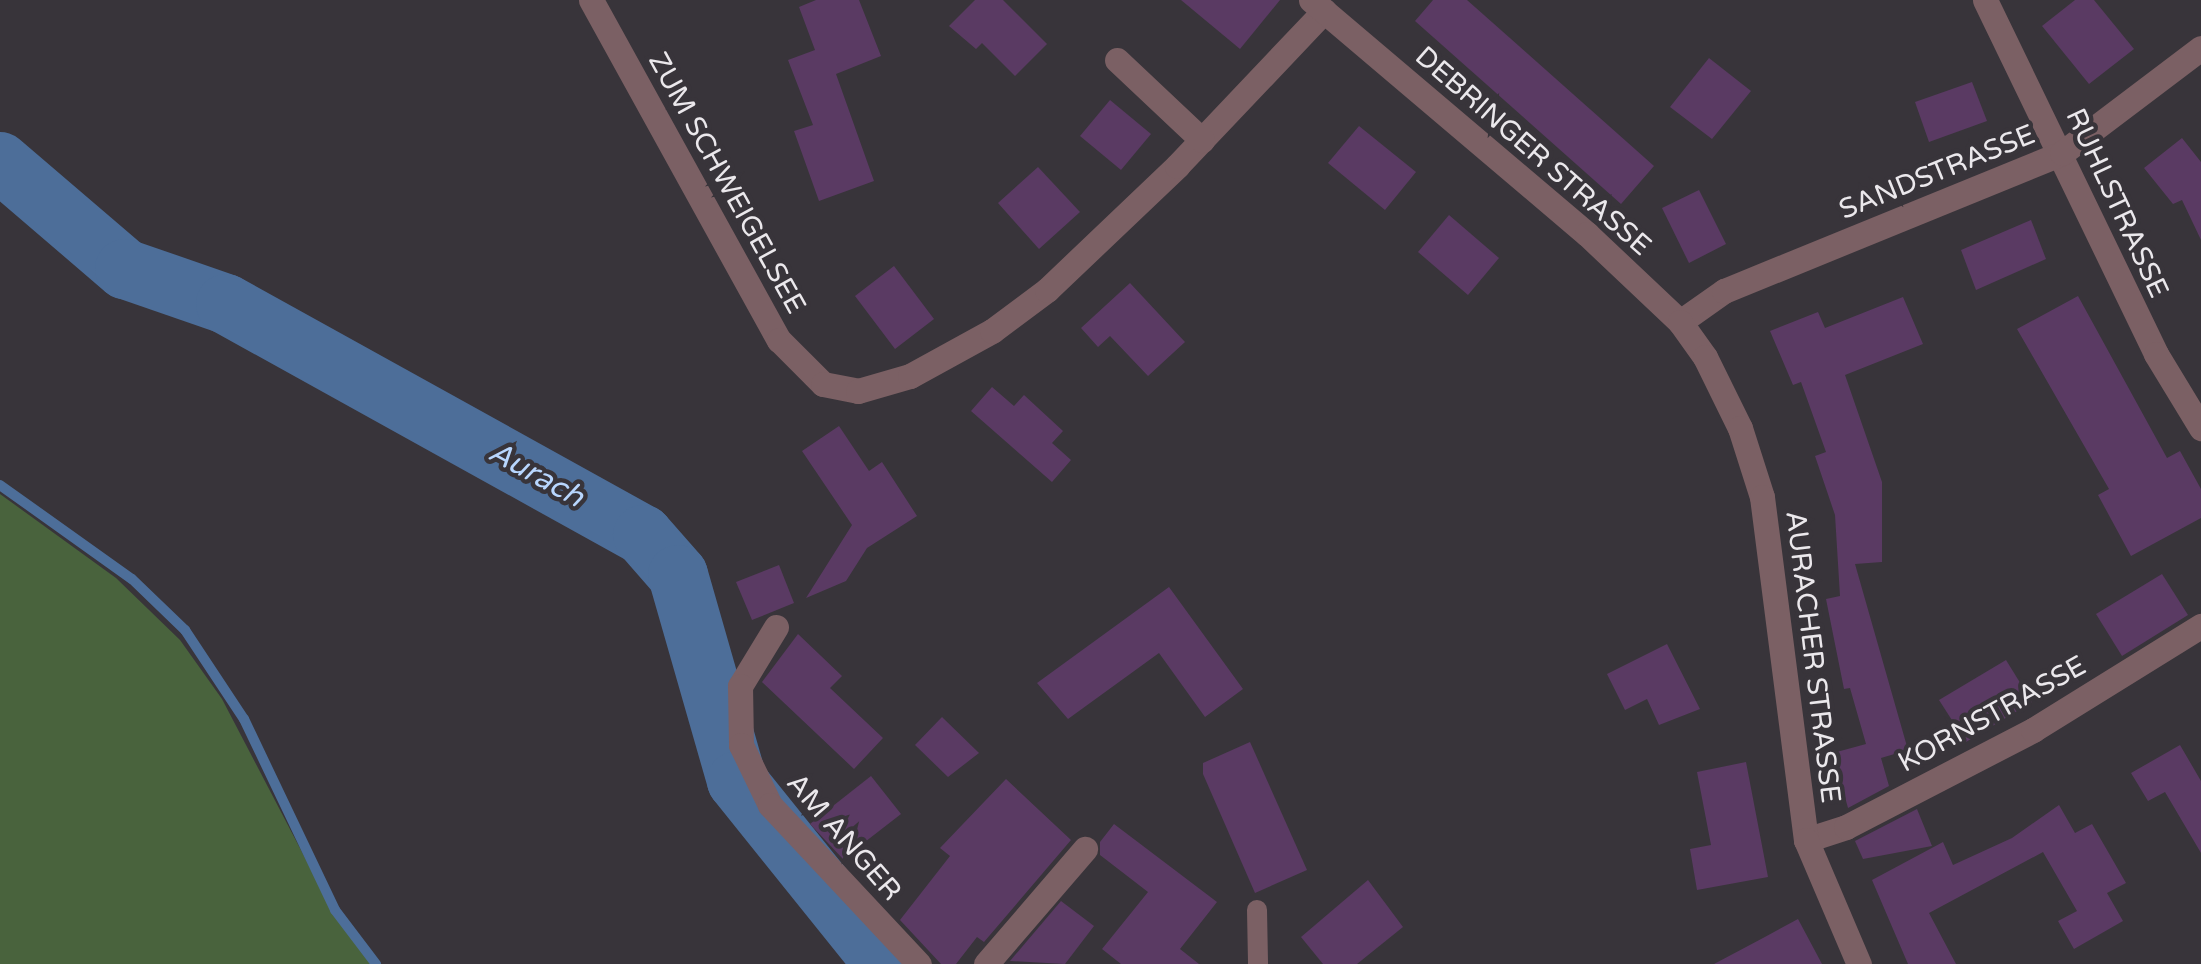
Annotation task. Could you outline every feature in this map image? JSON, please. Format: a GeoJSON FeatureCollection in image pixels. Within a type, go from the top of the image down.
{"type":"FeatureCollection","features":[{"type":"Feature","properties":{"kind":"street","name":"ZUM SCHWEIGELSEE"},"geometry":{"type":"LineString","coordinates":[[590,0],[780,340],[823,384],[858,390],[910,376],[992,331],[1047,290],[1202,140]]}},
{"type":"Feature","properties":{"kind":"street","name":"RUHLSTRASSE"},"geometry":{"type":"LineString","coordinates":[[1985,0],[2062,152],[2156,354],[2201,428]]}},
{"type":"Feature","properties":{"kind":"street"},"geometry":{"type":"LineString","coordinates":[[1116,60],[1202,140],[1318,6]]}},
{"type":"Feature","properties":{"kind":"street","name":"DEBRINGER STRASSE"},"geometry":{"type":"LineString","coordinates":[[1318,6],[1587,234],[1680,322],[1705,357]]}},
{"type":"Feature","properties":{"kind":"street","name":"SANDSTRASSE"},"geometry":{"type":"LineString","coordinates":[[1680,322],[1724,290],[2062,152],[2201,48]]}},
{"type":"Feature","properties":{"kind":"street","name":"AURACHER STRASSE"},"geometry":{"type":"LineString","coordinates":[[1705,357],[1740,428],[1762,497],[1806,840],[1859,964]]}},
{"type":"Feature","properties":{"kind":"street","name":"KORNSTRASSE"},"geometry":{"type":"LineString","coordinates":[[1806,840],[1846,827],[2033,730],[2201,626]]}},
{"type":"Feature","properties":{"kind":"street","name":"AM ANGER"},"geometry":{"type":"LineString","coordinates":[[776,627],[740,686],[741,745],[770,805],[918,964]]}},
{"type":"Feature","properties":{"kind":"street"},"geometry":{"type":"LineString","coordinates":[[986,964],[1085,848]]}},
{"type":"Feature","properties":{"kind":"lane"},"geometry":{"type":"LineString","coordinates":[[1257,910],[1258,964]]}},
{"type":"Feature","properties":{"kind":"green space"},"geometry":{"type":"Polygon","coordinates":[[[0,494],[116,578],[180,640],[222,699],[338,921],[371,964],[0,964],[0,494]]]}},
{"type":"Feature","properties":{"kind":"building"},"geometry":{"type":"Polygon","coordinates":[[[816,0],[859,0],[881,56],[836,74],[874,181],[819,201],[794,131],[813,125],[788,60],[815,50],[799,7],[816,0]]]}},
{"type":"Feature","properties":{"kind":"building"},"geometry":{"type":"Polygon","coordinates":[[[975,0],[1003,0],[1047,44],[1015,76],[982,43],[976,49],[949,26],[975,0]]]}},
{"type":"Feature","properties":{"kind":"building"},"geometry":{"type":"Polygon","coordinates":[[[1181,0],[1280,0],[1240,49],[1181,0]]]}},
{"type":"Feature","properties":{"kind":"building"},"geometry":{"type":"Polygon","coordinates":[[[1433,0],[1467,0],[1654,166],[1621,204],[1415,21],[1433,0]]]}},
{"type":"Feature","properties":{"kind":"building"},"geometry":{"type":"Polygon","coordinates":[[[2075,0],[2094,0],[2134,49],[2089,84],[2042,26],[2075,0]]]}},
{"type":"Feature","properties":{"kind":"building"},"geometry":{"type":"Polygon","coordinates":[[[1709,58],[1751,91],[1712,139],[1670,107],[1709,58]]]}},
{"type":"Feature","properties":{"kind":"building"},"geometry":{"type":"Polygon","coordinates":[[[1972,82],[1987,121],[1929,142],[1915,102],[1972,82]]]}},
{"type":"Feature","properties":{"kind":"building"},"geometry":{"type":"Polygon","coordinates":[[[1110,100],[1151,134],[1121,170],[1080,136],[1110,100]]]}},
{"type":"Feature","properties":{"kind":"building"},"geometry":{"type":"Polygon","coordinates":[[[1359,126],[1416,172],[1385,210],[1328,163],[1359,126]]]}},
{"type":"Feature","properties":{"kind":"building"},"geometry":{"type":"Polygon","coordinates":[[[2182,138],[2201,162],[2201,240],[2182,200],[2173,204],[2144,168],[2182,138]]]}},
{"type":"Feature","properties":{"kind":"building"},"geometry":{"type":"Polygon","coordinates":[[[1038,167],[1080,212],[1039,249],[998,203],[1038,167]]]}},
{"type":"Feature","properties":{"kind":"building"},"geometry":{"type":"Polygon","coordinates":[[[1699,190],[1726,244],[1689,263],[1662,208],[1699,190]]]}},
{"type":"Feature","properties":{"kind":"building"},"geometry":{"type":"Polygon","coordinates":[[[1449,215],[1499,258],[1468,295],[1418,252],[1449,215]]]}},
{"type":"Feature","properties":{"kind":"building"},"geometry":{"type":"Polygon","coordinates":[[[2031,220],[2046,259],[1976,290],[1961,250],[2031,220]]]}},
{"type":"Feature","properties":{"kind":"building"},"geometry":{"type":"Polygon","coordinates":[[[894,266],[934,319],[895,349],[855,296],[894,266]]]}},
{"type":"Feature","properties":{"kind":"building"},"geometry":{"type":"Polygon","coordinates":[[[1130,283],[1185,342],[1148,376],[1110,336],[1098,347],[1081,328],[1130,283]]]}},
{"type":"Feature","properties":{"kind":"building"},"geometry":{"type":"Polygon","coordinates":[[[2078,296],[2167,458],[2180,451],[2201,489],[2201,518],[2131,556],[2098,495],[2109,489],[2017,329],[2078,296]]]}},
{"type":"Feature","properties":{"kind":"building"},"geometry":{"type":"Polygon","coordinates":[[[1903,297],[1923,344],[1845,375],[1882,482],[1882,562],[1855,564],[1908,750],[1881,758],[1889,786],[1848,808],[1833,753],[1866,744],[1850,688],[1844,689],[1826,599],[1840,596],[1835,515],[1815,456],[1826,452],[1801,382],[1793,385],[1770,331],[1818,312],[1825,328],[1903,297]]]}},
{"type":"Feature","properties":{"kind":"building"},"geometry":{"type":"Polygon","coordinates":[[[992,387],[1014,406],[1024,395],[1063,431],[1052,443],[1071,460],[1052,482],[971,411],[992,387]]]}},
{"type":"Feature","properties":{"kind":"building"},"geometry":{"type":"Polygon","coordinates":[[[839,426],[869,471],[882,462],[917,516],[867,548],[846,581],[806,598],[852,525],[802,451],[839,426]]]}},
{"type":"Feature","properties":{"kind":"building"},"geometry":{"type":"Polygon","coordinates":[[[779,565],[794,603],[752,620],[736,582],[779,565]]]}},
{"type":"Feature","properties":{"kind":"building"},"geometry":{"type":"Polygon","coordinates":[[[2162,574],[2188,615],[2122,656],[2096,614],[2162,574]]]}},
{"type":"Feature","properties":{"kind":"building"},"geometry":{"type":"Polygon","coordinates":[[[1169,587],[1243,689],[1205,717],[1159,653],[1068,719],[1037,683],[1169,587]]]}},
{"type":"Feature","properties":{"kind":"building"},"geometry":{"type":"Polygon","coordinates":[[[798,634],[842,676],[830,688],[883,738],[854,769],[762,682],[798,634]]]}},
{"type":"Feature","properties":{"kind":"building"},"geometry":{"type":"Polygon","coordinates":[[[1667,644],[1700,709],[1659,725],[1647,699],[1625,710],[1607,674],[1667,644]]]}},
{"type":"Feature","properties":{"kind":"building"},"geometry":{"type":"Polygon","coordinates":[[[2006,660],[2032,702],[1966,742],[1939,700],[2006,660]]]}},
{"type":"Feature","properties":{"kind":"building"},"geometry":{"type":"Polygon","coordinates":[[[942,717],[979,753],[948,777],[915,745],[942,717]]]}},
{"type":"Feature","properties":{"kind":"building"},"geometry":{"type":"Polygon","coordinates":[[[1250,742],[1307,870],[1255,893],[1203,774],[1203,763],[1250,742]]]}},
{"type":"Feature","properties":{"kind":"building"},"geometry":{"type":"Polygon","coordinates":[[[2180,745],[2201,781],[2201,853],[2165,792],[2148,801],[2131,773],[2180,745]]]}},
{"type":"Feature","properties":{"kind":"building"},"geometry":{"type":"Polygon","coordinates":[[[1746,762],[1768,877],[1697,890],[1690,849],[1711,845],[1697,772],[1746,762]]]}},
{"type":"Feature","properties":{"kind":"building"},"geometry":{"type":"Polygon","coordinates":[[[871,776],[901,814],[843,859],[810,824],[871,776]]]}},
{"type":"Feature","properties":{"kind":"building"},"geometry":{"type":"Polygon","coordinates":[[[1006,779],[1071,840],[984,942],[977,937],[956,964],[941,964],[900,920],[950,856],[940,848],[1006,779]]]}},
{"type":"Feature","properties":{"kind":"building"},"geometry":{"type":"Polygon","coordinates":[[[2059,805],[2075,833],[2092,824],[2126,883],[2107,893],[2123,921],[2074,949],[2058,921],[2077,911],[2043,852],[1929,913],[1956,964],[1908,964],[1872,880],[1943,842],[1953,865],[2012,838],[2059,805]]]}},
{"type":"Feature","properties":{"kind":"building"},"geometry":{"type":"Polygon","coordinates":[[[1917,809],[1932,846],[1863,859],[1855,841],[1917,809]]]}},
{"type":"Feature","properties":{"kind":"building"},"geometry":{"type":"Polygon","coordinates":[[[1114,824],[1217,902],[1180,949],[1199,964],[1121,964],[1102,949],[1148,892],[1100,855],[1100,842],[1114,824]]]}},
{"type":"Feature","properties":{"kind":"building"},"geometry":{"type":"Polygon","coordinates":[[[1368,880],[1403,927],[1357,964],[1323,964],[1301,937],[1368,880]]]}},
{"type":"Feature","properties":{"kind":"building"},"geometry":{"type":"Polygon","coordinates":[[[1061,901],[1094,926],[1065,964],[1010,961],[1061,901]]]}},
{"type":"Feature","properties":{"kind":"building"},"geometry":{"type":"Polygon","coordinates":[[[1798,919],[1822,964],[1714,964],[1763,938],[1798,919]]]}},
{"type":"Feature","properties":{"kind":"waterway","name":"Aurach"},"geometry":{"type":"LineString","coordinates":[[0,162],[125,269],[226,304],[643,535],[678,575],[737,781],[884,964]]}},
{"type":"Feature","properties":{"kind":"waterway"},"geometry":{"type":"LineString","coordinates":[[0,485],[132,579],[185,630],[244,719],[335,910],[376,964]]}}]}
